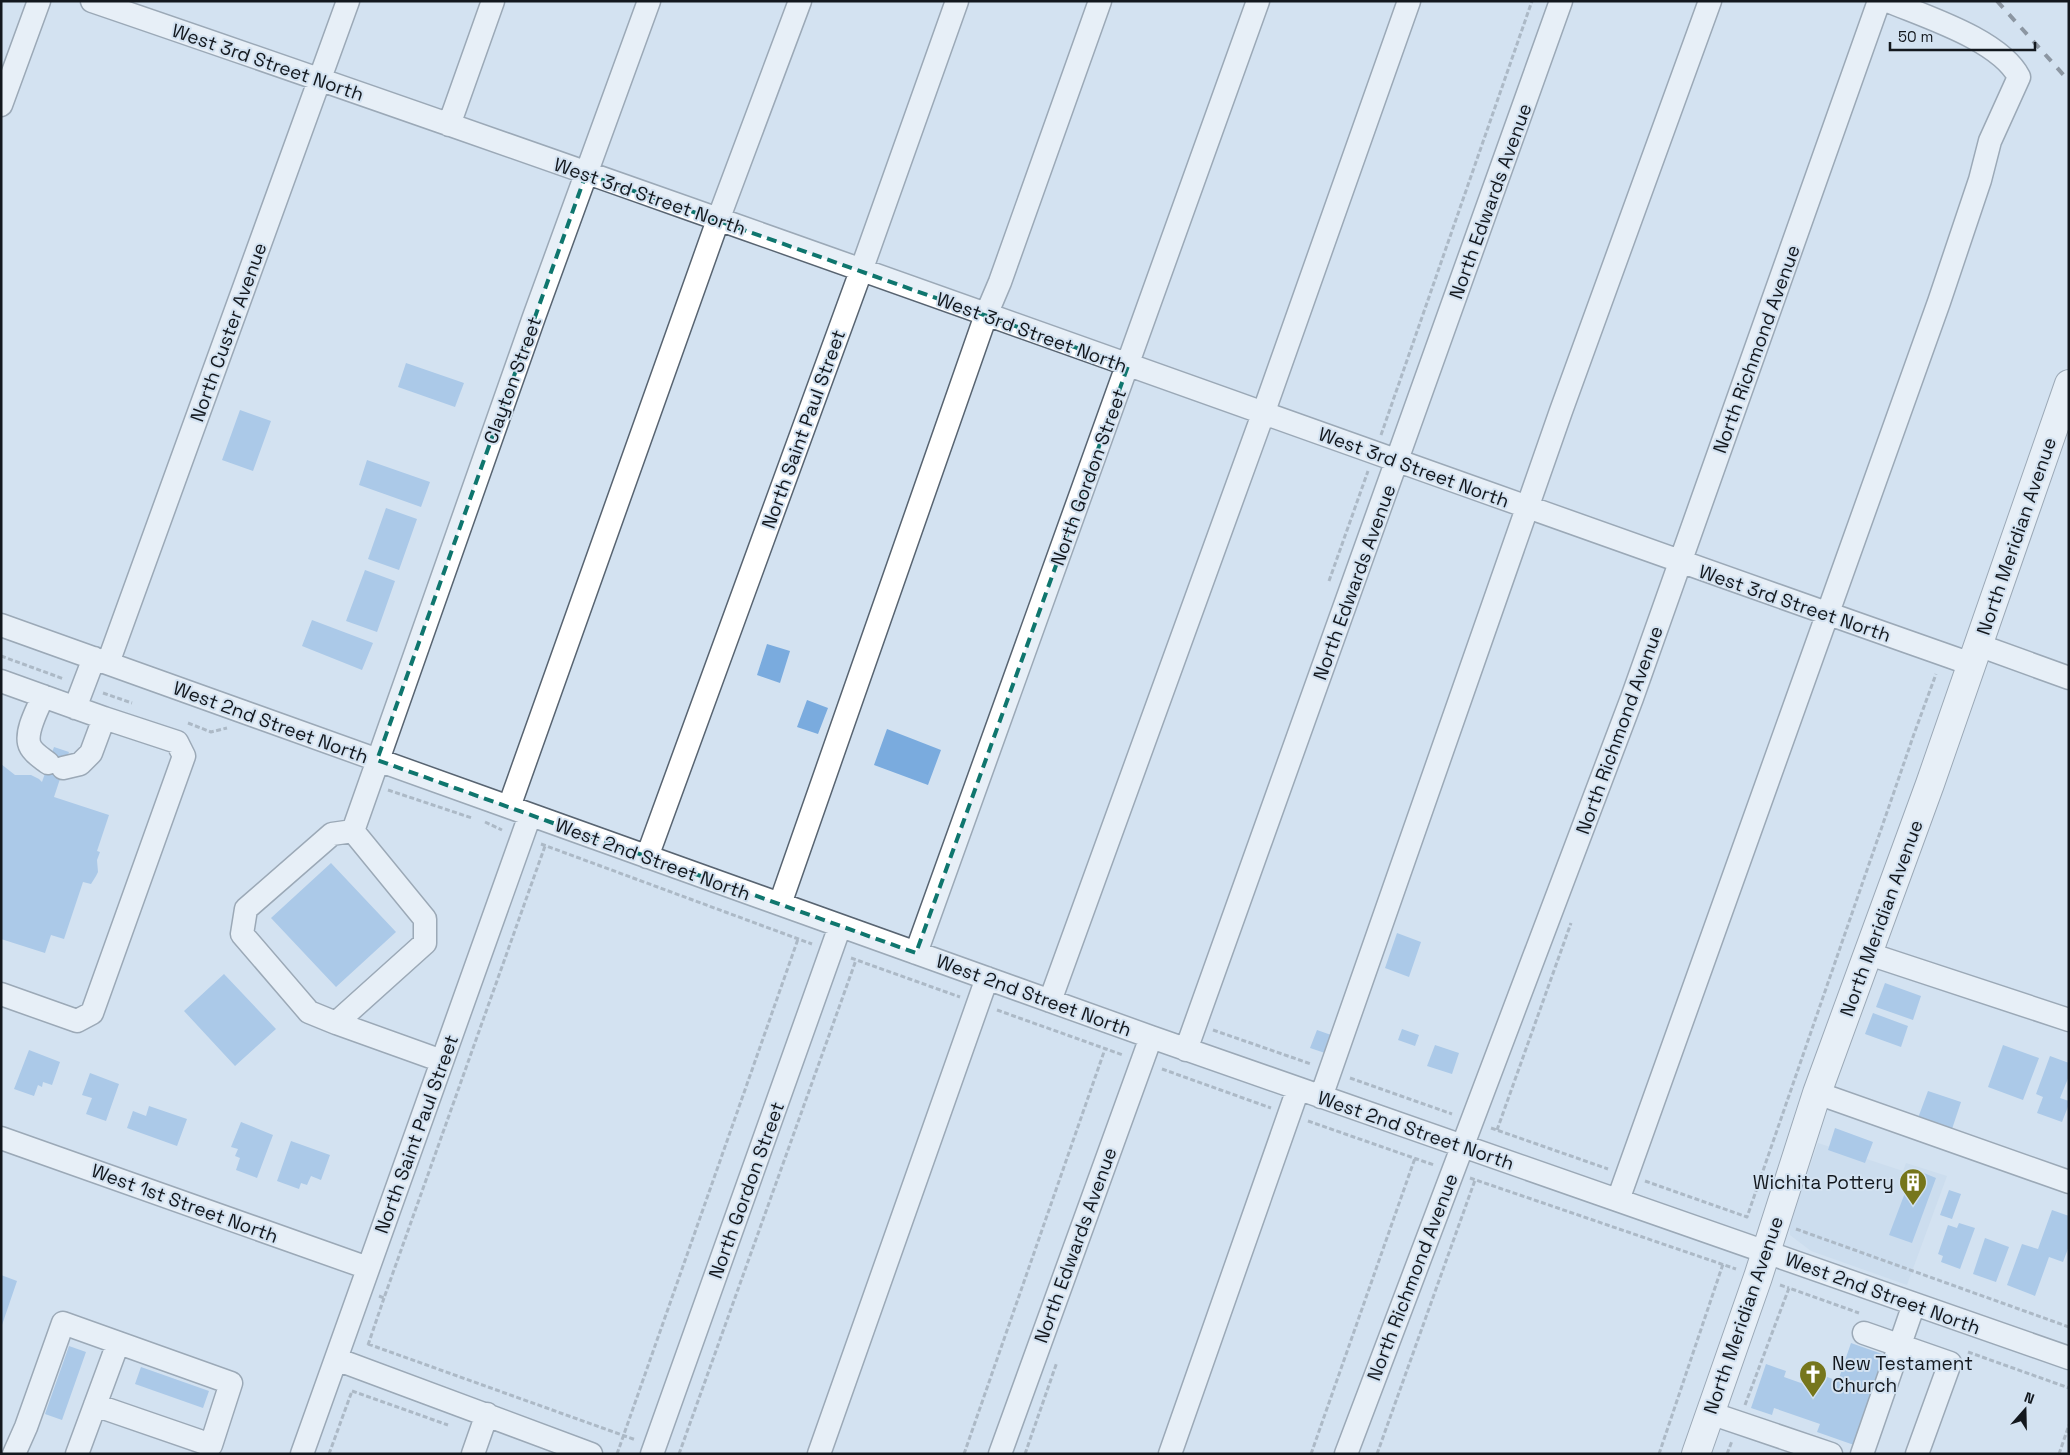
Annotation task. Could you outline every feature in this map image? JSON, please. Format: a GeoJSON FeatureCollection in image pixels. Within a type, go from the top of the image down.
{"type":"FeatureCollection","features":[{"type":"Feature","properties":{"kind":"main road","name":"North Meridian Avenue"},"geometry":{"type":"LineString","coordinates":[[1696,1454],[1816,1093],[1869,954],[2069,384]]}},
{"type":"Feature","properties":{"kind":"street"},"geometry":{"type":"LineString","coordinates":[[1,105],[39,1]]}},
{"type":"Feature","properties":{"kind":"street","name":"West 3rd Street North"},"geometry":{"type":"LineString","coordinates":[[92,1],[320,79],[1827,614],[1974,655],[2069,678]]}},
{"type":"Feature","properties":{"kind":"street","name":"North Custer Avenue"},"geometry":{"type":"LineString","coordinates":[[75,708],[84,686],[101,661],[348,1]]}},
{"type":"Feature","properties":{"kind":"street"},"geometry":{"type":"LineString","coordinates":[[449,125],[493,1]]}},
{"type":"Feature","properties":{"kind":"street","name":"Clayton Street"},"geometry":{"type":"LineString","coordinates":[[353,831],[649,1]]}},
{"type":"Feature","properties":{"kind":"street","name":"North Saint Paul Street"},"geometry":{"type":"LineString","coordinates":[[302,1454],[522,838],[520,811],[718,220],[800,1]]}},
{"type":"Feature","properties":{"kind":"street","name":"North Saint Paul Street"},"geometry":{"type":"LineString","coordinates":[[647,856],[861,271],[956,1]]}},
{"type":"Feature","properties":{"kind":"street"},"geometry":{"type":"LineString","coordinates":[[780,904],[986,315],[1000,282],[1100,1]]}},
{"type":"Feature","properties":{"kind":"street","name":"North Gordon Street"},"geometry":{"type":"LineString","coordinates":[[916,953],[1258,1]]}},
{"type":"Feature","properties":{"kind":"street"},"geometry":{"type":"LineString","coordinates":[[1050,1001],[1263,414],[1409,1]]}},
{"type":"Feature","properties":{"kind":"street","name":"North Edwards Avenue"},"geometry":{"type":"LineString","coordinates":[[1186,1050],[1398,462],[1561,1]]}},
{"type":"Feature","properties":{"kind":"street"},"geometry":{"type":"LineString","coordinates":[[1321,1097],[1528,508],[1710,1]]}},
{"type":"Feature","properties":{"kind":"street","name":"North Richmond Avenue"},"geometry":{"type":"LineString","coordinates":[[1346,1454],[1632,698],[1879,1]]}},
{"type":"Feature","properties":{"kind":"street"},"geometry":{"type":"LineString","coordinates":[[1618,1200],[1939,302],[1980,180],[1990,141],[2019,77],[2013,65],[1967,33],[1888,1]]}},
{"type":"Feature","properties":{"kind":"street","name":"West 2nd Street North"},"geometry":{"type":"LineString","coordinates":[[1,625],[1186,1050],[2069,1358]]}},
{"type":"Feature","properties":{"kind":"street"},"geometry":{"type":"LineString","coordinates":[[1,681],[177,742],[184,756],[92,1014],[77,1021],[1,994]]}},
{"type":"Feature","properties":{"kind":"street"},"geometry":{"type":"LineString","coordinates":[[43,696],[31,730],[29,743],[34,752],[56,766],[80,764],[91,753],[104,718]]}},
{"type":"Feature","properties":{"kind":"street"},"geometry":{"type":"LineString","coordinates":[[336,1023],[425,943],[425,919],[353,831],[332,834],[246,909],[242,934],[309,1012],[336,1023],[442,1061]]}},
{"type":"Feature","properties":{"kind":"street","name":"North Gordon Street"},"geometry":{"type":"LineString","coordinates":[[653,1450],[840,926]]}},
{"type":"Feature","properties":{"kind":"street"},"geometry":{"type":"LineString","coordinates":[[1869,954],[2069,1020]]}},
{"type":"Feature","properties":{"kind":"street"},"geometry":{"type":"LineString","coordinates":[[818,1454],[987,978]]}},
{"type":"Feature","properties":{"kind":"street","name":"North Edwards Avenue"},"geometry":{"type":"LineString","coordinates":[[1000,1454],[1151,1037]]}},
{"type":"Feature","properties":{"kind":"street"},"geometry":{"type":"LineString","coordinates":[[1170,1454],[1298,1089]]}},
{"type":"Feature","properties":{"kind":"street"},"geometry":{"type":"LineString","coordinates":[[1816,1093],[2069,1182]]}},
{"type":"Feature","properties":{"kind":"street","name":"West 1st Street North"},"geometry":{"type":"LineString","coordinates":[[1,1138],[368,1268]]}},
{"type":"Feature","properties":{"kind":"street"},"geometry":{"type":"LineString","coordinates":[[1871,1451],[1900,1345],[1914,1304]]}},
{"type":"Feature","properties":{"kind":"street"},"geometry":{"type":"LineString","coordinates":[[14,1454],[26,1428],[62,1323],[232,1383],[211,1445],[95,1405]]}},
{"type":"Feature","properties":{"kind":"street"},"geometry":{"type":"LineString","coordinates":[[1864,1333],[1950,1363],[1918,1454]]}},
{"type":"Feature","properties":{"kind":"street"},"geometry":{"type":"LineString","coordinates":[[77,1454],[118,1343]]}},
{"type":"Feature","properties":{"kind":"street"},"geometry":{"type":"LineString","coordinates":[[336,1359],[591,1454]]}},
{"type":"Feature","properties":{"kind":"street"},"geometry":{"type":"LineString","coordinates":[[1710,1413],[1831,1454]]}},
{"type":"Feature","properties":{"kind":"street"},"geometry":{"type":"LineString","coordinates":[[476,1445],[487,1414]]}},
{"type":"Feature","properties":{"kind":"path"},"geometry":{"type":"LineString","coordinates":[[1328,584],[1532,1]]}},
{"type":"Feature","properties":{"kind":"path"},"geometry":{"type":"LineString","coordinates":[[1,656],[138,705]]}},
{"type":"Feature","properties":{"kind":"path"},"geometry":{"type":"LineString","coordinates":[[184,722],[211,732],[230,728]]}},
{"type":"Feature","properties":{"kind":"path"},"geometry":{"type":"LineString","coordinates":[[370,782],[978,1004],[1475,1180],[1730,1267]]}},
{"type":"Feature","properties":{"kind":"path"},"geometry":{"type":"LineString","coordinates":[[361,1290],[384,1298],[545,846]]}},
{"type":"Feature","properties":{"kind":"path"},"geometry":{"type":"LineString","coordinates":[[617,1454],[798,939]]}},
{"type":"Feature","properties":{"kind":"path"},"geometry":{"type":"LineString","coordinates":[[679,1454],[856,960]]}},
{"type":"Feature","properties":{"kind":"path"},"geometry":{"type":"LineString","coordinates":[[964,1454],[1105,1049]]}},
{"type":"Feature","properties":{"kind":"path"},"geometry":{"type":"LineString","coordinates":[[1311,1454],[1415,1158]]}},
{"type":"Feature","properties":{"kind":"path"},"geometry":{"type":"LineString","coordinates":[[1377,1454],[1475,1180]]}},
{"type":"Feature","properties":{"kind":"path"},"geometry":{"type":"LineString","coordinates":[[1792,1227],[2069,1327]]}},
{"type":"Feature","properties":{"kind":"path"},"geometry":{"type":"LineString","coordinates":[[1659,1454],[1723,1264]]}},
{"type":"Feature","properties":{"kind":"path"},"geometry":{"type":"LineString","coordinates":[[368,1344],[624,1435],[653,1450]]}},
{"type":"Feature","properties":{"kind":"path"},"geometry":{"type":"LineString","coordinates":[[352,1391],[476,1445]]}},
{"type":"Feature","properties":{"kind":"path"},"geometry":{"type":"LineString","coordinates":[[2059,1454],[2069,1425]]}},
{"type":"Feature","properties":{"kind":"highlighted area"},"geometry":{"type":"Polygon","coordinates":[[[586,174],[1128,366],[916,953],[377,760],[586,174]]]}},
{"type":"Feature","properties":{"kind":"shaded area"},"geometry":{"type":"Polygon","coordinates":[[[1818,1143],[1903,1171],[1906,1163],[1947,1176],[1907,1285],[1811,1251],[1790,1235],[1790,1224],[1818,1143]]]}},
{"type":"Feature","properties":{"kind":"building"},"geometry":{"type":"Polygon","coordinates":[[[406,363],[464,383],[455,407],[398,387],[406,363]]]}},
{"type":"Feature","properties":{"kind":"building"},"geometry":{"type":"Polygon","coordinates":[[[240,410],[271,421],[253,471],[222,460],[240,410]]]}},
{"type":"Feature","properties":{"kind":"building"},"geometry":{"type":"Polygon","coordinates":[[[367,460],[430,482],[421,507],[359,485],[367,460]]]}},
{"type":"Feature","properties":{"kind":"building"},"geometry":{"type":"Polygon","coordinates":[[[386,508],[417,519],[399,570],[368,559],[386,508]]]}},
{"type":"Feature","properties":{"kind":"building"},"geometry":{"type":"Polygon","coordinates":[[[365,570],[395,581],[377,632],[346,621],[365,570]]]}},
{"type":"Feature","properties":{"kind":"building"},"geometry":{"type":"Polygon","coordinates":[[[312,620],[373,643],[362,670],[302,646],[312,620]]]}},
{"type":"Feature","properties":{"kind":"building"},"geometry":{"type":"Polygon","coordinates":[[[767,644],[790,651],[780,683],[757,675],[767,644]]]}},
{"type":"Feature","properties":{"kind":"building"},"geometry":{"type":"Polygon","coordinates":[[[807,700],[828,708],[818,734],[797,727],[807,700]]]}},
{"type":"Feature","properties":{"kind":"building"},"geometry":{"type":"Polygon","coordinates":[[[887,729],[941,750],[928,785],[874,765],[887,729]]]}},
{"type":"Feature","properties":{"kind":"building"},"geometry":{"type":"Polygon","coordinates":[[[54,747],[69,752],[54,797],[109,815],[97,851],[100,852],[97,860],[98,872],[91,884],[83,882],[64,939],[51,935],[45,953],[1,939],[1,764],[15,775],[31,775],[42,782],[54,747]]]}},
{"type":"Feature","properties":{"kind":"building"},"geometry":{"type":"Polygon","coordinates":[[[331,863],[396,932],[336,987],[271,918],[331,863]]]}},
{"type":"Feature","properties":{"kind":"building"},"geometry":{"type":"Polygon","coordinates":[[[1397,933],[1421,942],[1409,977],[1385,968],[1397,933]]]}},
{"type":"Feature","properties":{"kind":"building"},"geometry":{"type":"Polygon","coordinates":[[[224,974],[276,1029],[235,1066],[184,1011],[224,974]]]}},
{"type":"Feature","properties":{"kind":"building"},"geometry":{"type":"Polygon","coordinates":[[[1885,983],[1921,996],[1913,1020],[1876,1007],[1885,983]]]}},
{"type":"Feature","properties":{"kind":"building"},"geometry":{"type":"Polygon","coordinates":[[[1873,1013],[1908,1026],[1901,1047],[1865,1034],[1873,1013]]]}},
{"type":"Feature","properties":{"kind":"building"},"geometry":{"type":"Polygon","coordinates":[[[1402,1029],[1419,1035],[1415,1046],[1398,1040],[1402,1029]]]}},
{"type":"Feature","properties":{"kind":"building"},"geometry":{"type":"Polygon","coordinates":[[[1317,1030],[1334,1036],[1328,1054],[1310,1048],[1317,1030]]]}},
{"type":"Feature","properties":{"kind":"building"},"geometry":{"type":"Polygon","coordinates":[[[1435,1045],[1459,1053],[1452,1074],[1427,1066],[1435,1045]]]}},
{"type":"Feature","properties":{"kind":"building"},"geometry":{"type":"Polygon","coordinates":[[[2003,1045],[2039,1058],[2023,1100],[1988,1087],[2003,1045]]]}},
{"type":"Feature","properties":{"kind":"building"},"geometry":{"type":"Polygon","coordinates":[[[29,1050],[60,1062],[52,1085],[43,1082],[42,1087],[38,1085],[34,1096],[14,1089],[29,1050]]]}},
{"type":"Feature","properties":{"kind":"building"},"geometry":{"type":"Polygon","coordinates":[[[2050,1056],[2069,1063],[2069,1076],[2060,1098],[2069,1101],[2069,1104],[2062,1122],[2037,1113],[2043,1097],[2036,1094],[2050,1056]]]}},
{"type":"Feature","properties":{"kind":"building"},"geometry":{"type":"Polygon","coordinates":[[[90,1073],[119,1084],[106,1121],[86,1114],[92,1098],[82,1095],[90,1073]]]}},
{"type":"Feature","properties":{"kind":"building"},"geometry":{"type":"Polygon","coordinates":[[[1928,1091],[1961,1102],[1952,1129],[1918,1118],[1928,1091]]]}},
{"type":"Feature","properties":{"kind":"building"},"geometry":{"type":"Polygon","coordinates":[[[149,1106],[187,1119],[177,1146],[127,1128],[133,1111],[146,1116],[149,1106]]]}},
{"type":"Feature","properties":{"kind":"building"},"geometry":{"type":"Polygon","coordinates":[[[241,1122],[273,1135],[257,1178],[236,1170],[240,1158],[235,1156],[238,1149],[231,1147],[241,1122]]]}},
{"type":"Feature","properties":{"kind":"building"},"geometry":{"type":"Polygon","coordinates":[[[1835,1128],[1873,1142],[1865,1163],[1828,1150],[1835,1128]]]}},
{"type":"Feature","properties":{"kind":"building"},"geometry":{"type":"Polygon","coordinates":[[[291,1141],[330,1155],[321,1180],[311,1176],[307,1185],[301,1183],[299,1189],[277,1181],[291,1141]]]}},
{"type":"Feature","properties":{"kind":"building","name":"Wichita Pottery"},"geometry":{"type":"Polygon","coordinates":[[[1914,1169],[1936,1178],[1912,1243],[1889,1235],[1914,1169]]]}},
{"type":"Feature","properties":{"kind":"building"},"geometry":{"type":"Polygon","coordinates":[[[1949,1190],[1961,1194],[1952,1219],[1940,1215],[1949,1190]]]}},
{"type":"Feature","properties":{"kind":"building"},"geometry":{"type":"Polygon","coordinates":[[[2052,1210],[2069,1216],[2069,1246],[2063,1262],[2049,1257],[2035,1296],[2007,1285],[2022,1244],[2038,1249],[2052,1210]]]}},
{"type":"Feature","properties":{"kind":"building"},"geometry":{"type":"Polygon","coordinates":[[[1959,1223],[1975,1228],[1960,1269],[1941,1262],[1943,1256],[1938,1254],[1948,1225],[1957,1228],[1959,1223]]]}},
{"type":"Feature","properties":{"kind":"building"},"geometry":{"type":"Polygon","coordinates":[[[1985,1238],[2009,1247],[1996,1282],[1973,1274],[1985,1238]]]}},
{"type":"Feature","properties":{"kind":"building"},"geometry":{"type":"Polygon","coordinates":[[[1,1275],[17,1281],[2,1325],[1,1325],[1,1275]]]}},
{"type":"Feature","properties":{"kind":"building","name":"New Testament Church"},"geometry":{"type":"Polygon","coordinates":[[[1851,1343],[1885,1355],[1854,1445],[1817,1432],[1820,1424],[1774,1408],[1772,1415],[1751,1408],[1766,1364],[1786,1371],[1784,1377],[1815,1388],[1819,1374],[1838,1381],[1851,1343]]]}},
{"type":"Feature","properties":{"kind":"building"},"geometry":{"type":"Polygon","coordinates":[[[69,1346],[86,1352],[62,1420],[45,1414],[69,1346]]]}},
{"type":"Feature","properties":{"kind":"building"},"geometry":{"type":"Polygon","coordinates":[[[141,1367],[209,1391],[203,1408],[135,1384],[141,1367]]]}},
{"type":"Feature","properties":{"kind":"railway"},"geometry":{"type":"LineString","coordinates":[[1997,1],[2069,81]]}},
{"type":"Feature","properties":{"kind":"place","name":"Wichita Pottery"},"geometry":{"type":"Point","coordinates":[1913,1206]}},
{"type":"Feature","properties":{"kind":"place","name":"New Testament Church"},"geometry":{"type":"Point","coordinates":[1813,1398]}}]}
